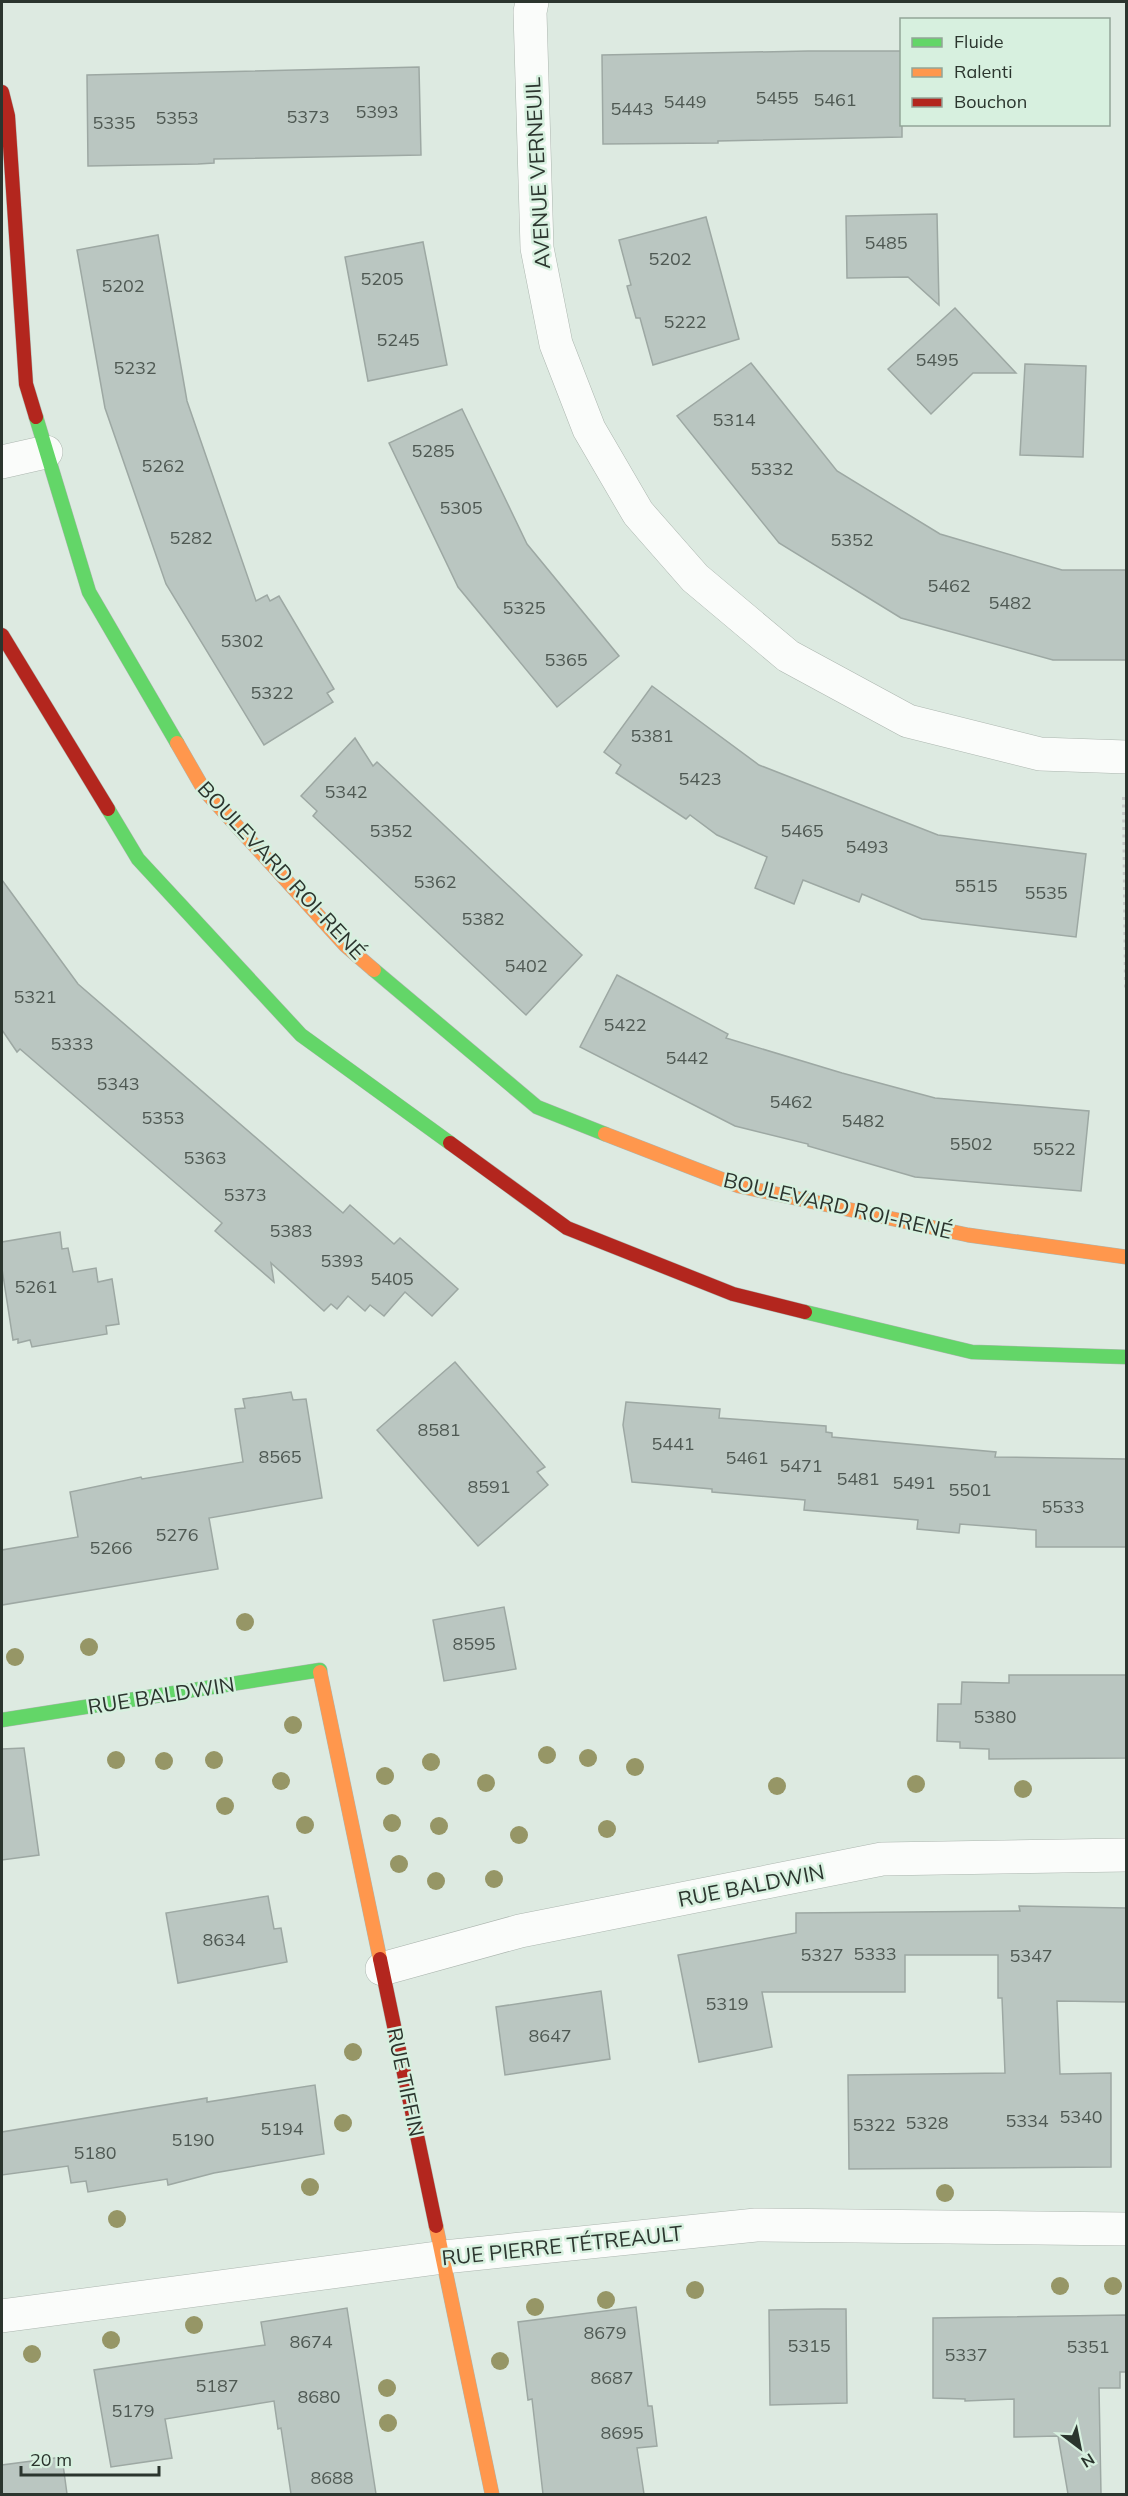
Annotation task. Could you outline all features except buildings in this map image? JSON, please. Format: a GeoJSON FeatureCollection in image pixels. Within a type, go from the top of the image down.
{"type":"FeatureCollection","features":[{"type":"Feature","properties":{"kind":"street","name":"AVENUE VERNEUIL"},"geometry":{"type":"LineString","coordinates":[[532,2],[530,12],[537,248],[556,344],[589,429],[638,513],[695,578],[788,656],[908,721],[1040,754],[1125,757]]}},
{"type":"Feature","properties":{"kind":"street","name":"BOULEVARD ROI-RENÉ"},"geometry":{"type":"LineString","coordinates":[[2,92],[8,116],[26,384],[89,592],[204,790],[345,945],[537,1107],[739,1186],[968,1235],[1126,1257]]}},
{"type":"Feature","properties":{"kind":"street"},"geometry":{"type":"LineString","coordinates":[[2,462],[46,452]]}},
{"type":"Feature","properties":{"kind":"street"},"geometry":{"type":"LineString","coordinates":[[2,634],[138,859],[301,1035],[567,1228],[733,1294],[972,1352],[1126,1357]]}},
{"type":"Feature","properties":{"kind":"street","name":"RUE BALDWIN"},"geometry":{"type":"LineString","coordinates":[[2,1720],[320,1670]]}},
{"type":"Feature","properties":{"kind":"street","name":"RUE TIFFIN"},"geometry":{"type":"LineString","coordinates":[[320,1670],[492,2494]]}},
{"type":"Feature","properties":{"kind":"street","name":"RUE BALDWIN"},"geometry":{"type":"LineString","coordinates":[[382,1969],[520,1931],[882,1859],[1126,1855]]}},
{"type":"Feature","properties":{"kind":"street","name":"RUE PIERRE TÉTREAULT"},"geometry":{"type":"LineString","coordinates":[[2,2316],[444,2257],[756,2225],[1126,2229]]}},
{"type":"Feature","properties":{"kind":"path"},"geometry":{"type":"LineString","coordinates":[[1125,757],[1126,990]]}},
{"type":"Feature","properties":{"kind":"traffic: fast"},"geometry":{"type":"LineString","coordinates":[[36,417],[89,592],[177,743]]}},
{"type":"Feature","properties":{"kind":"traffic: fast"},"geometry":{"type":"LineString","coordinates":[[108,809],[138,859],[301,1035],[450,1143]]}},
{"type":"Feature","properties":{"kind":"traffic: fast"},"geometry":{"type":"LineString","coordinates":[[374,970],[537,1107],[605,1134]]}},
{"type":"Feature","properties":{"kind":"traffic: fast"},"geometry":{"type":"LineString","coordinates":[[805,1312],[972,1352],[1126,1357]]}},
{"type":"Feature","properties":{"kind":"traffic: fast"},"geometry":{"type":"LineString","coordinates":[[2,1720],[320,1670],[320,1672]]}},
{"type":"Feature","properties":{"kind":"traffic: slow"},"geometry":{"type":"LineString","coordinates":[[177,743],[204,790],[345,945],[374,970]]}},
{"type":"Feature","properties":{"kind":"traffic: slow"},"geometry":{"type":"LineString","coordinates":[[605,1134],[739,1186],[968,1235],[1126,1257]]}},
{"type":"Feature","properties":{"kind":"traffic: slow"},"geometry":{"type":"LineString","coordinates":[[320,1672],[380,1959]]}},
{"type":"Feature","properties":{"kind":"traffic: slow"},"geometry":{"type":"LineString","coordinates":[[436,2226],[492,2494]]}},
{"type":"Feature","properties":{"kind":"traffic: jam"},"geometry":{"type":"LineString","coordinates":[[2,92],[8,116],[26,384],[36,417]]}},
{"type":"Feature","properties":{"kind":"traffic: jam"},"geometry":{"type":"LineString","coordinates":[[2,635],[108,809]]}},
{"type":"Feature","properties":{"kind":"traffic: jam"},"geometry":{"type":"LineString","coordinates":[[450,1143],[567,1228],[733,1294],[805,1312]]}},
{"type":"Feature","properties":{"kind":"traffic: jam"},"geometry":{"type":"LineString","coordinates":[[380,1959],[436,2226]]}}]}
